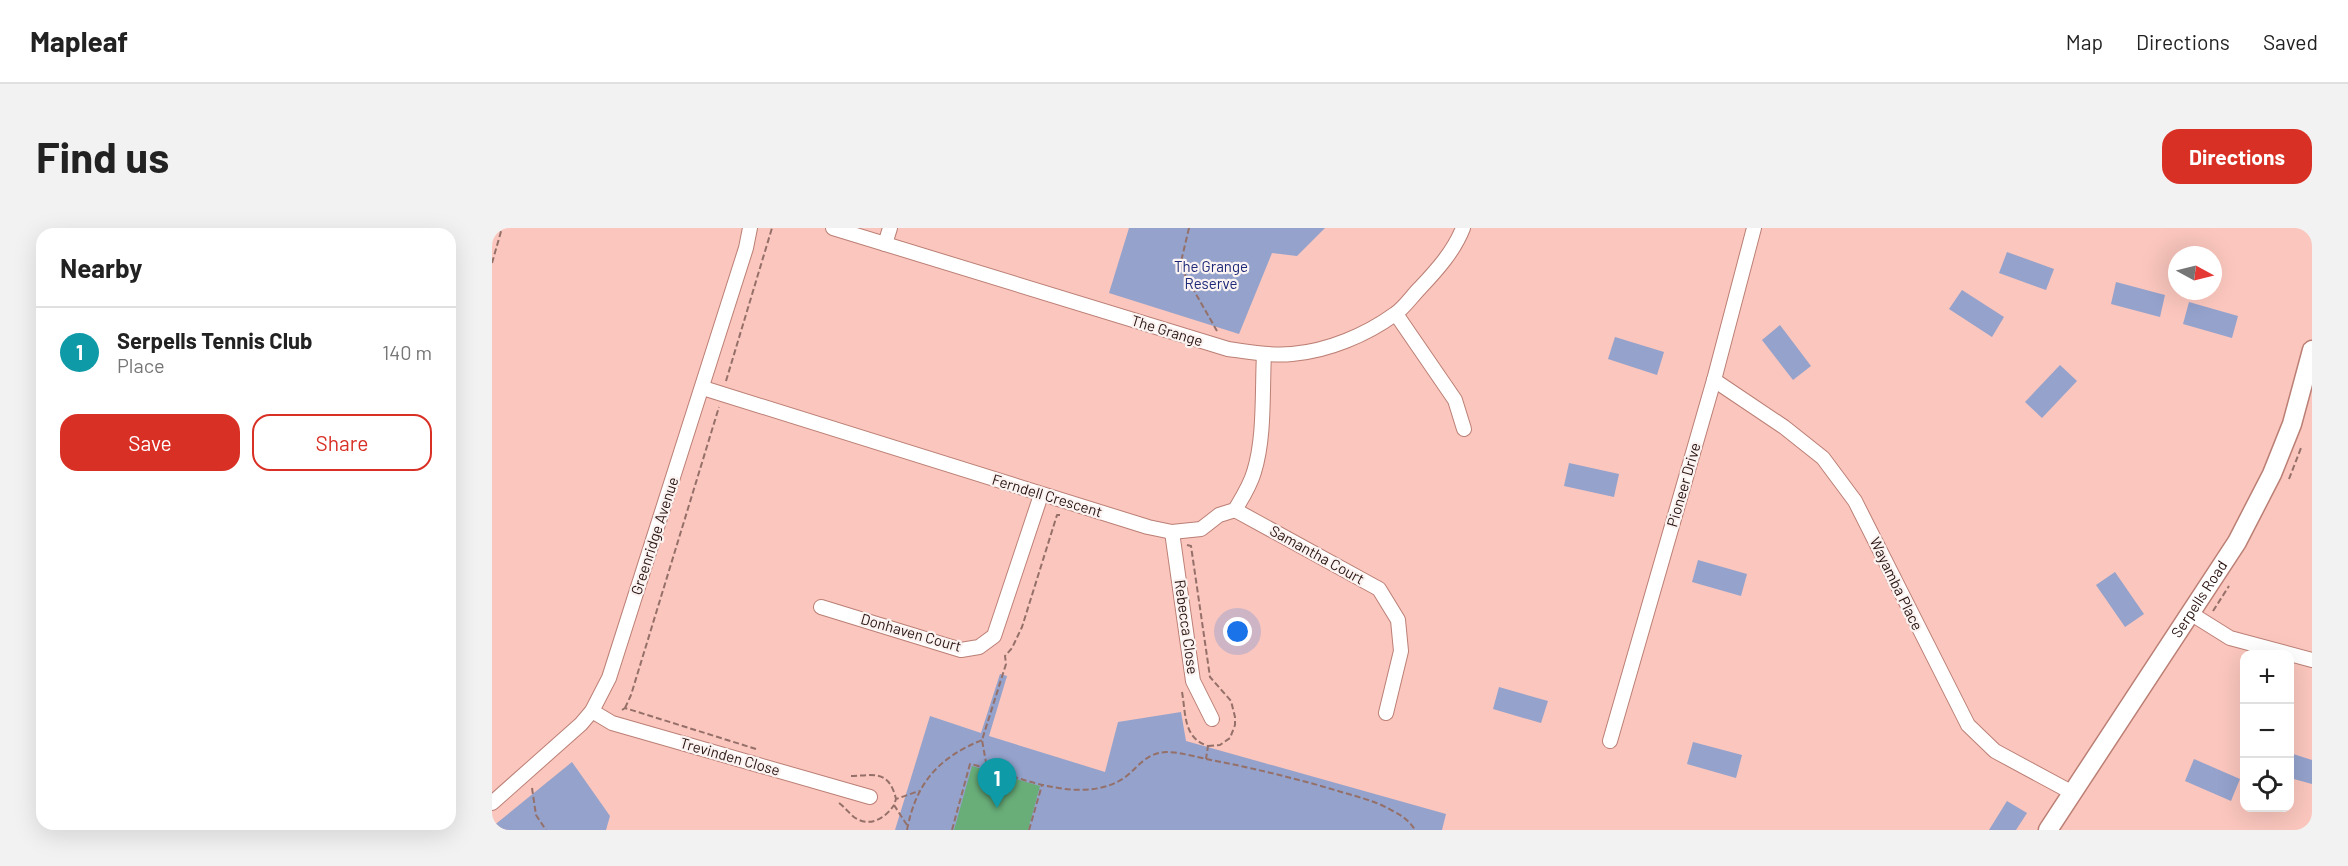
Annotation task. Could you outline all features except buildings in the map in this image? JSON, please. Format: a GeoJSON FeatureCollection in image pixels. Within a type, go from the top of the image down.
{"type":"FeatureCollection","features":[{"type":"Feature","properties":{"kind":"street","name":"Greenridge Avenue"},"geometry":{"type":"LineString","coordinates":[[492,802],[581,724],[592,711],[609,678],[703,388],[750,228]]}},
{"type":"Feature","properties":{"kind":"street","name":"The Grange"},"geometry":{"type":"LineString","coordinates":[[833,228],[1228,349],[1264,354],[1293,354],[1323,348],[1355,337],[1396,314],[1439,268],[1463,228]]}},
{"type":"Feature","properties":{"kind":"street"},"geometry":{"type":"LineString","coordinates":[[885,244],[890,228]]}},
{"type":"Feature","properties":{"kind":"street","name":"Pioneer Drive"},"geometry":{"type":"LineString","coordinates":[[1610,741],[1714,380],[1754,228]]}},
{"type":"Feature","properties":{"kind":"street"},"geometry":{"type":"LineString","coordinates":[[1396,314],[1455,400],[1464,429]]}},
{"type":"Feature","properties":{"kind":"street","name":"Serpells Road"},"geometry":{"type":"LineString","coordinates":[[2048,830],[2237,542],[2272,474],[2292,424],[2312,350]]}},
{"type":"Feature","properties":{"kind":"street"},"geometry":{"type":"LineString","coordinates":[[1234,510],[1246,492],[1254,472],[1259,446],[1264,354]]}},
{"type":"Feature","properties":{"kind":"street","name":"Wayamba Place"},"geometry":{"type":"LineString","coordinates":[[1714,380],[1784,427],[1823,458],[1855,501],[1968,725],[1995,751],[2071,792]]}},
{"type":"Feature","properties":{"kind":"street","name":"Ferndell Crescent"},"geometry":{"type":"LineString","coordinates":[[703,388],[1148,527],[1172,531],[1201,529],[1219,515],[1234,510]]}},
{"type":"Feature","properties":{"kind":"street","name":"Donhaven Court"},"geometry":{"type":"LineString","coordinates":[[821,607],[960,650],[979,647],[994,636],[1041,495]]}},
{"type":"Feature","properties":{"kind":"street","name":"Samantha Court"},"geometry":{"type":"LineString","coordinates":[[1234,510],[1379,589],[1398,620],[1401,651],[1386,714]]}},
{"type":"Feature","properties":{"kind":"street","name":"Rebecca Close"},"geometry":{"type":"LineString","coordinates":[[1172,531],[1193,681],[1212,720]]}},
{"type":"Feature","properties":{"kind":"street"},"geometry":{"type":"LineString","coordinates":[[2190,613],[2230,638],[2312,660]]}},
{"type":"Feature","properties":{"kind":"street","name":"Trevinden Close"},"geometry":{"type":"LineString","coordinates":[[592,711],[608,721],[870,797]]}},
{"type":"Feature","properties":{"kind":"path"},"geometry":{"type":"LineString","coordinates":[[492,263],[502,228]]}},
{"type":"Feature","properties":{"kind":"path"},"geometry":{"type":"LineString","coordinates":[[608,721],[625,708],[631,695],[772,228]]}},
{"type":"Feature","properties":{"kind":"path"},"geometry":{"type":"LineString","coordinates":[[1189,228],[1180,266],[1228,349]]}},
{"type":"Feature","properties":{"kind":"path"},"geometry":{"type":"LineString","coordinates":[[987,768],[982,740],[1006,664],[1005,656],[1012,648],[1022,627],[1057,515],[1068,518]]}},
{"type":"Feature","properties":{"kind":"path"},"geometry":{"type":"LineString","coordinates":[[625,708],[758,749]]}},
{"type":"Feature","properties":{"kind":"path"},"geometry":{"type":"LineString","coordinates":[[907,828],[910,813],[927,777],[969,745],[982,740]]}},
{"type":"Feature","properties":{"kind":"path"},"geometry":{"type":"LineString","coordinates":[[952,830],[970,764],[1042,785],[1086,789],[1108,786],[1125,777],[1138,763],[1152,755],[1165,752],[1245,766],[1371,801],[1403,817],[1415,830]]}},
{"type":"Feature","properties":{"kind":"path"},"geometry":{"type":"LineString","coordinates":[[529,770],[536,815],[546,830]]}},
{"type":"Feature","properties":{"kind":"path"},"geometry":{"type":"LineString","coordinates":[[846,777],[864,774],[880,776],[894,789],[896,800],[894,805],[907,828]]}},
{"type":"Feature","properties":{"kind":"path"},"geometry":{"type":"LineString","coordinates":[[1029,830],[1042,785]]}},
{"type":"Feature","properties":{"kind":"path"},"geometry":{"type":"LineString","coordinates":[[896,800],[919,791]]}},
{"type":"Feature","properties":{"kind":"green space","name":"The Grange Reserve"},"geometry":{"type":"Polygon","coordinates":[[[1129,228],[1325,228],[1297,256],[1272,253],[1239,334],[1109,293],[1129,228]]]}},
{"type":"Feature","properties":{"kind":"green space"},"geometry":{"type":"Polygon","coordinates":[[[2007,252],[2054,269],[2046,290],[1999,273],[2007,252]]]}},
{"type":"Feature","properties":{"kind":"green space"},"geometry":{"type":"Polygon","coordinates":[[[2116,282],[2165,295],[2160,317],[2111,304],[2116,282]]]}},
{"type":"Feature","properties":{"kind":"green space"},"geometry":{"type":"Polygon","coordinates":[[[1962,290],[2004,317],[1992,337],[1949,309],[1962,290]]]}},
{"type":"Feature","properties":{"kind":"green space"},"geometry":{"type":"Polygon","coordinates":[[[2189,302],[2238,316],[2232,338],[2183,324],[2189,302]]]}},
{"type":"Feature","properties":{"kind":"green space"},"geometry":{"type":"Polygon","coordinates":[[[1780,325],[1811,366],[1793,380],[1762,340],[1780,325]]]}},
{"type":"Feature","properties":{"kind":"green space"},"geometry":{"type":"Polygon","coordinates":[[[1615,337],[1664,352],[1657,375],[1608,359],[1615,337]]]}},
{"type":"Feature","properties":{"kind":"green space"},"geometry":{"type":"Polygon","coordinates":[[[2060,365],[2077,381],[2042,418],[2025,402],[2060,365]]]}},
{"type":"Feature","properties":{"kind":"green space"},"geometry":{"type":"Polygon","coordinates":[[[1569,463],[1619,474],[1614,497],[1564,486],[1569,463]]]}},
{"type":"Feature","properties":{"kind":"green space"},"geometry":{"type":"Polygon","coordinates":[[[1698,560],[1747,574],[1741,596],[1692,582],[1698,560]]]}},
{"type":"Feature","properties":{"kind":"green space"},"geometry":{"type":"Polygon","coordinates":[[[2115,572],[2144,614],[2125,627],[2096,585],[2115,572]]]}},
{"type":"Feature","properties":{"kind":"green space"},"geometry":{"type":"Polygon","coordinates":[[[1000,674],[1007,676],[989,736],[1105,772],[1118,722],[1181,712],[1186,741],[1446,814],[1442,830],[895,830],[930,716],[981,733],[1000,674]]]}},
{"type":"Feature","properties":{"kind":"green space"},"geometry":{"type":"Polygon","coordinates":[[[1499,687],[1548,701],[1541,723],[1493,709],[1499,687]]]}},
{"type":"Feature","properties":{"kind":"green space"},"geometry":{"type":"Polygon","coordinates":[[[1693,742],[1742,755],[1736,778],[1687,764],[1693,742]]]}},
{"type":"Feature","properties":{"kind":"green space"},"geometry":{"type":"Polygon","coordinates":[[[2294,754],[2312,760],[2312,784],[2294,779],[2294,754]]]}},
{"type":"Feature","properties":{"kind":"green space"},"geometry":{"type":"Polygon","coordinates":[[[2194,759],[2240,779],[2231,801],[2185,781],[2194,759]]]}},
{"type":"Feature","properties":{"kind":"green space"},"geometry":{"type":"Polygon","coordinates":[[[572,762],[610,816],[606,830],[492,830],[492,827],[572,762]]]}},
{"type":"Feature","properties":{"kind":"green space"},"geometry":{"type":"Polygon","coordinates":[[[2007,801],[2027,813],[2016,830],[1989,830],[2007,801]]]}},
{"type":"Feature","properties":{"kind":"place","name":"Serpells Tennis Club"},"geometry":{"type":"Point","coordinates":[997,808]}}]}
